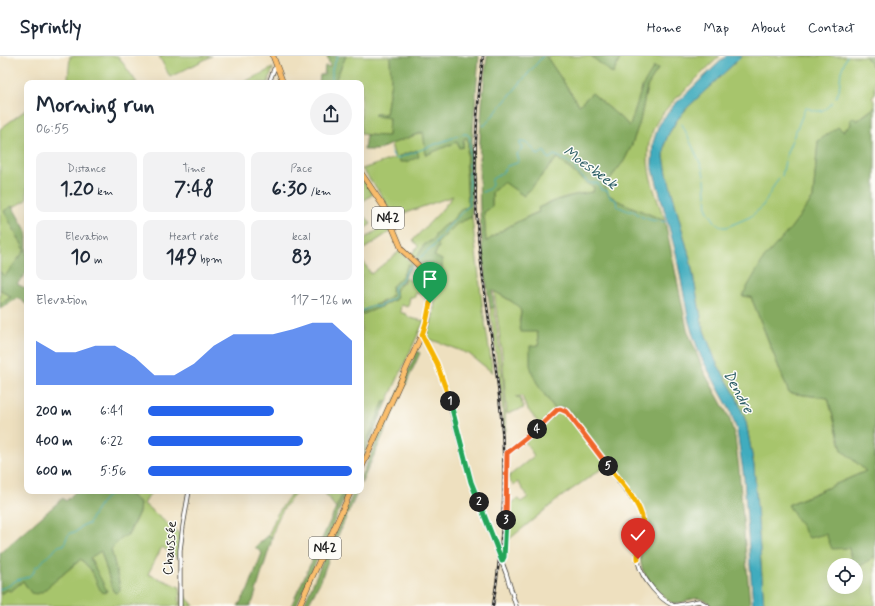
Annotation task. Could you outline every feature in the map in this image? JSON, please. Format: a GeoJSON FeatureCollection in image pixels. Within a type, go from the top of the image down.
{"type":"FeatureCollection","features":[{"type":"Feature","properties":{"kind":"main road"},"geometry":{"type":"LineString","coordinates":[[273,56],[282,80]]}},
{"type":"Feature","properties":{"kind":"main road","name":"N42"},"geometry":{"type":"LineString","coordinates":[[364,178],[384,208],[402,250],[423,272],[430,293],[428,316],[422,335],[364,462]]}},
{"type":"Feature","properties":{"kind":"main road","name":"N42"},"geometry":{"type":"LineString","coordinates":[[299,606],[350,494]]}},
{"type":"Feature","properties":{"kind":"street"},"geometry":{"type":"LineString","coordinates":[[270,80],[274,70],[277,68]]}},
{"type":"Feature","properties":{"kind":"street"},"geometry":{"type":"LineString","coordinates":[[422,335],[437,364],[446,388],[471,482],[502,561],[516,606]]}},
{"type":"Feature","properties":{"kind":"street"},"geometry":{"type":"LineString","coordinates":[[502,561],[504,557],[507,453],[560,409],[567,412],[640,511],[643,519],[643,527],[638,547],[638,559],[641,570],[648,582],[664,600],[674,606],[700,602],[708,606]]}},
{"type":"Feature","properties":{"kind":"street","name":"Chaussée"},"geometry":{"type":"LineString","coordinates":[[180,606],[180,550],[182,526],[188,494]]}},
{"type":"Feature","properties":{"kind":"green space"},"geometry":{"type":"Polygon","coordinates":[[[70,56],[118,56],[135,80],[66,80],[68,79],[70,56]]]}},
{"type":"Feature","properties":{"kind":"green space"},"geometry":{"type":"Polygon","coordinates":[[[159,56],[212,56],[170,77],[159,56]]]}},
{"type":"Feature","properties":{"kind":"green space"},"geometry":{"type":"Polygon","coordinates":[[[327,56],[346,56],[335,80],[319,80],[320,75],[324,75],[325,66],[330,67],[327,56]]]}},
{"type":"Feature","properties":{"kind":"green space"},"geometry":{"type":"Polygon","coordinates":[[[346,56],[390,56],[391,81],[386,114],[375,114],[375,116],[389,117],[388,137],[364,134],[364,80],[335,80],[346,56]]]}},
{"type":"Feature","properties":{"kind":"green space"},"geometry":{"type":"Polygon","coordinates":[[[390,56],[479,56],[472,143],[472,217],[458,223],[437,244],[439,246],[434,256],[442,260],[442,267],[438,279],[432,282],[426,269],[415,258],[424,245],[434,239],[435,234],[443,226],[449,224],[462,208],[465,208],[468,205],[466,168],[468,142],[467,138],[465,138],[463,147],[459,148],[457,142],[426,155],[423,132],[378,150],[364,150],[366,135],[388,136],[389,118],[375,116],[375,114],[386,114],[391,81],[390,56]]]}},
{"type":"Feature","properties":{"kind":"green space"},"geometry":{"type":"Polygon","coordinates":[[[487,56],[546,56],[579,105],[592,93],[630,126],[642,87],[654,67],[658,69],[647,87],[640,121],[631,147],[624,161],[605,185],[608,194],[618,201],[665,221],[687,329],[704,372],[729,417],[735,437],[750,606],[711,606],[706,601],[697,598],[672,603],[646,578],[640,557],[645,528],[641,506],[568,410],[562,407],[555,409],[539,387],[530,365],[530,346],[539,345],[537,332],[520,332],[521,313],[518,306],[492,290],[494,307],[490,308],[483,260],[480,220],[479,173],[484,79],[487,56]],[[557,158],[524,196],[504,182],[492,192],[492,207],[484,212],[486,242],[511,225],[539,212],[538,208],[551,202],[579,194],[593,192],[594,187],[587,184],[557,158]]]}},
{"type":"Feature","properties":{"kind":"green space"},"geometry":{"type":"Polygon","coordinates":[[[546,56],[591,56],[613,74],[621,56],[720,56],[667,108],[656,124],[652,133],[648,154],[649,171],[665,221],[618,201],[608,194],[605,185],[624,161],[631,147],[640,121],[647,87],[658,69],[654,67],[636,108],[630,126],[592,93],[580,106],[546,56]]]}},
{"type":"Feature","properties":{"kind":"green space"},"geometry":{"type":"Polygon","coordinates":[[[591,56],[621,56],[613,74],[591,56]]]}},
{"type":"Feature","properties":{"kind":"green space"},"geometry":{"type":"Polygon","coordinates":[[[742,56],[865,56],[875,70],[875,94],[872,98],[875,102],[875,107],[843,131],[818,141],[813,198],[742,296],[751,297],[789,393],[828,398],[842,450],[866,471],[788,505],[826,534],[849,548],[851,558],[827,558],[827,594],[863,594],[863,564],[875,556],[875,606],[764,606],[754,466],[746,422],[736,396],[716,362],[703,328],[690,259],[667,174],[664,157],[665,143],[668,135],[677,120],[687,108],[742,56]]]}},
{"type":"Feature","properties":{"kind":"green space"},"geometry":{"type":"Polygon","coordinates":[[[865,56],[875,56],[875,70],[865,56]]]}},
{"type":"Feature","properties":{"kind":"green space"},"geometry":{"type":"Polygon","coordinates":[[[273,68],[269,80],[248,80],[273,68]]]}},
{"type":"Feature","properties":{"kind":"green space"},"geometry":{"type":"Polygon","coordinates":[[[875,107],[875,556],[863,564],[863,558],[851,558],[849,548],[832,549],[826,534],[809,538],[788,505],[866,471],[842,450],[828,398],[789,393],[751,297],[742,296],[764,258],[790,229],[813,198],[818,141],[838,127],[843,131],[851,125],[850,119],[854,117],[857,121],[875,107]]]}},
{"type":"Feature","properties":{"kind":"green space"},"geometry":{"type":"Polygon","coordinates":[[[24,111],[24,202],[4,211],[24,248],[24,251],[5,276],[0,272],[0,129],[24,111]]]}},
{"type":"Feature","properties":{"kind":"green space"},"geometry":{"type":"Polygon","coordinates":[[[424,132],[426,155],[457,141],[458,145],[463,147],[464,138],[467,138],[468,142],[466,168],[468,205],[449,224],[446,224],[434,239],[424,245],[415,258],[411,255],[418,246],[413,240],[453,196],[394,217],[378,190],[364,172],[364,168],[395,158],[391,144],[424,132]]]}},
{"type":"Feature","properties":{"kind":"green space"},"geometry":{"type":"Polygon","coordinates":[[[417,150],[419,157],[406,162],[400,162],[399,156],[417,150]]]}},
{"type":"Feature","properties":{"kind":"green space"},"geometry":{"type":"Polygon","coordinates":[[[557,158],[587,184],[594,187],[593,192],[565,197],[544,205],[538,208],[540,211],[498,233],[486,242],[484,212],[492,207],[492,192],[504,182],[524,196],[557,158]]]}},
{"type":"Feature","properties":{"kind":"green space"},"geometry":{"type":"Polygon","coordinates":[[[364,181],[373,194],[364,201],[364,181]]]}},
{"type":"Feature","properties":{"kind":"green space"},"geometry":{"type":"Polygon","coordinates":[[[12,206],[24,227],[24,248],[4,211],[12,206]]]}},
{"type":"Feature","properties":{"kind":"green space"},"geometry":{"type":"Polygon","coordinates":[[[366,217],[371,224],[364,229],[364,219],[366,217]]]}},
{"type":"Feature","properties":{"kind":"green space"},"geometry":{"type":"Polygon","coordinates":[[[472,217],[482,303],[493,373],[469,354],[427,338],[427,333],[432,320],[435,296],[432,282],[436,281],[442,260],[434,257],[439,246],[437,244],[458,223],[472,217]]]}},
{"type":"Feature","properties":{"kind":"green space"},"geometry":{"type":"Polygon","coordinates":[[[388,223],[391,231],[364,249],[364,239],[388,223]]]}},
{"type":"Feature","properties":{"kind":"green space"},"geometry":{"type":"Polygon","coordinates":[[[24,251],[24,276],[17,284],[24,288],[24,303],[18,298],[0,309],[0,304],[11,297],[0,289],[0,272],[5,276],[24,251]]]}},
{"type":"Feature","properties":{"kind":"green space"},"geometry":{"type":"Polygon","coordinates":[[[400,251],[413,265],[408,268],[394,285],[391,292],[393,294],[391,296],[364,310],[364,263],[371,274],[400,251]]]}},
{"type":"Feature","properties":{"kind":"green space"},"geometry":{"type":"Polygon","coordinates":[[[408,264],[413,265],[401,284],[395,290],[397,297],[395,300],[364,314],[364,310],[382,303],[393,294],[391,292],[392,286],[403,275],[408,264]]]}},
{"type":"Feature","properties":{"kind":"green space"},"geometry":{"type":"Polygon","coordinates":[[[405,278],[426,287],[428,295],[415,293],[415,297],[410,297],[408,307],[401,305],[400,312],[406,314],[410,318],[424,321],[387,402],[384,401],[364,448],[364,314],[395,300],[397,297],[395,290],[404,282],[405,278]]]}},
{"type":"Feature","properties":{"kind":"green space"},"geometry":{"type":"Polygon","coordinates":[[[0,289],[11,297],[0,304],[0,289]]]}},
{"type":"Feature","properties":{"kind":"green space"},"geometry":{"type":"Polygon","coordinates":[[[494,291],[519,306],[521,312],[519,322],[537,332],[539,345],[539,387],[555,409],[540,425],[526,407],[522,396],[516,397],[520,398],[524,408],[507,414],[502,354],[494,291]]]}},
{"type":"Feature","properties":{"kind":"green space"},"geometry":{"type":"Polygon","coordinates":[[[494,307],[503,379],[506,431],[504,431],[501,392],[490,308],[494,307]]]}},
{"type":"Feature","properties":{"kind":"green space"},"geometry":{"type":"Polygon","coordinates":[[[417,351],[420,353],[364,477],[364,469],[417,351]]]}},
{"type":"Feature","properties":{"kind":"green space"},"geometry":{"type":"Polygon","coordinates":[[[384,401],[387,402],[364,455],[364,448],[384,401]]]}},
{"type":"Feature","properties":{"kind":"green space"},"geometry":{"type":"Polygon","coordinates":[[[560,410],[566,414],[607,465],[561,497],[507,541],[508,505],[518,499],[521,502],[528,497],[518,482],[513,485],[509,480],[509,476],[534,456],[525,441],[560,410]]]}},
{"type":"Feature","properties":{"kind":"green space"},"geometry":{"type":"Polygon","coordinates":[[[73,494],[129,494],[140,503],[139,512],[128,534],[111,549],[120,590],[116,593],[113,591],[101,551],[90,558],[107,591],[104,593],[101,592],[91,570],[81,559],[42,592],[37,594],[31,593],[23,581],[11,591],[7,590],[0,594],[0,553],[63,498],[66,501],[73,494]]]}},
{"type":"Feature","properties":{"kind":"green space"},"geometry":{"type":"Polygon","coordinates":[[[129,494],[150,494],[144,504],[181,535],[179,559],[162,547],[148,574],[180,587],[179,606],[0,606],[0,594],[7,590],[11,591],[23,581],[27,587],[60,577],[81,559],[96,578],[95,567],[90,557],[101,551],[113,591],[116,593],[120,586],[111,549],[121,539],[129,534],[139,512],[140,503],[129,494]]]}},
{"type":"Feature","properties":{"kind":"green space"},"geometry":{"type":"Polygon","coordinates":[[[291,494],[295,494],[282,512],[272,537],[268,536],[277,514],[291,494]]]}},
{"type":"Feature","properties":{"kind":"green space"},"geometry":{"type":"Polygon","coordinates":[[[325,494],[343,494],[336,508],[325,494]]]}},
{"type":"Feature","properties":{"kind":"green space"},"geometry":{"type":"Polygon","coordinates":[[[343,494],[347,494],[296,606],[291,606],[343,494]]]}},
{"type":"Feature","properties":{"kind":"green space"},"geometry":{"type":"Polygon","coordinates":[[[353,494],[357,494],[335,542],[320,582],[307,606],[303,606],[353,494]]]}},
{"type":"Feature","properties":{"kind":"green space"},"geometry":{"type":"Polygon","coordinates":[[[268,536],[272,537],[271,543],[253,601],[250,606],[238,606],[248,590],[262,553],[255,547],[268,536]]]}},
{"type":"Feature","properties":{"kind":"green space"},"geometry":{"type":"Polygon","coordinates":[[[182,592],[194,606],[181,606],[182,592]]]}},
{"type":"Feature","properties":{"kind":"water"},"geometry":{"type":"Polygon","coordinates":[[[726,56],[742,56],[687,108],[677,120],[665,143],[664,157],[667,174],[690,259],[703,328],[716,362],[736,396],[746,422],[754,466],[764,606],[753,606],[744,478],[737,431],[730,410],[701,357],[694,338],[689,322],[676,253],[652,165],[653,143],[658,127],[663,119],[672,107],[726,56]]]}},
{"type":"Feature","properties":{"kind":"waterway"},"geometry":{"type":"LineString","coordinates":[[332,80],[332,69],[338,56]]}},
{"type":"Feature","properties":{"kind":"waterway"},"geometry":{"type":"LineString","coordinates":[[483,125],[484,126],[543,56]]}},
{"type":"Feature","properties":{"kind":"waterway"},"geometry":{"type":"LineString","coordinates":[[836,97],[839,91],[841,71],[847,56]]}},
{"type":"Feature","properties":{"kind":"waterway"},"geometry":{"type":"LineString","coordinates":[[782,176],[787,152],[806,107],[814,111],[820,111],[827,108],[832,102]]}},
{"type":"Feature","properties":{"kind":"waterway"},"geometry":{"type":"LineString","coordinates":[[682,124],[702,167],[705,180],[707,210],[716,223],[722,227],[727,227],[750,217],[761,208],[779,178]]}},
{"type":"Feature","properties":{"kind":"waterway"},"geometry":{"type":"LineString","coordinates":[[396,159],[463,134],[467,134],[470,137],[469,205],[447,228],[433,247],[417,260]]}},
{"type":"Feature","properties":{"kind":"waterway","name":"Moesbeek"},"geometry":{"type":"LineString","coordinates":[[482,192],[490,188],[492,179],[502,173],[507,166],[517,163],[519,160],[517,154],[522,148],[520,142],[524,142],[527,143],[538,155],[544,151],[549,159],[554,155],[570,163],[589,183],[598,183],[601,190],[607,190],[610,197],[616,200],[617,206],[628,211],[634,211],[650,220],[668,221]]}},
{"type":"Feature","properties":{"kind":"waterway"},"geometry":{"type":"LineString","coordinates":[[390,149],[394,157]]}},
{"type":"Feature","properties":{"kind":"waterway","name":"Moesbeek"},"geometry":{"type":"LineString","coordinates":[[364,310],[373,306],[378,307],[394,298],[393,288],[401,281],[407,270],[412,265]]}},
{"type":"Feature","properties":{"kind":"waterway","name":"Moesbeek"},"geometry":{"type":"LineString","coordinates":[[0,589],[17,580],[28,577],[34,572],[35,567],[39,565],[46,557],[58,547],[64,545],[69,534],[76,532],[83,525],[89,524],[100,505],[110,494]]}},
{"type":"Feature","properties":{"kind":"railway"},"geometry":{"type":"LineString","coordinates":[[483,56],[476,139],[475,180],[477,222],[481,265],[499,395],[504,474],[500,554],[493,606]]}},
{"type":"Feature","properties":{"kind":"route"},"geometry":{"type":"LineString","coordinates":[[430,303],[428,316],[422,335],[437,364],[446,388],[471,482],[499,557],[502,561],[504,559],[507,499],[507,453],[560,409],[567,412],[636,503],[643,519],[643,527],[638,547],[638,559]]}},
{"type":"Feature","properties":{"kind":"water label","name":"Dendre"},"geometry":{"type":"Point","coordinates":[738,392]}}]}
